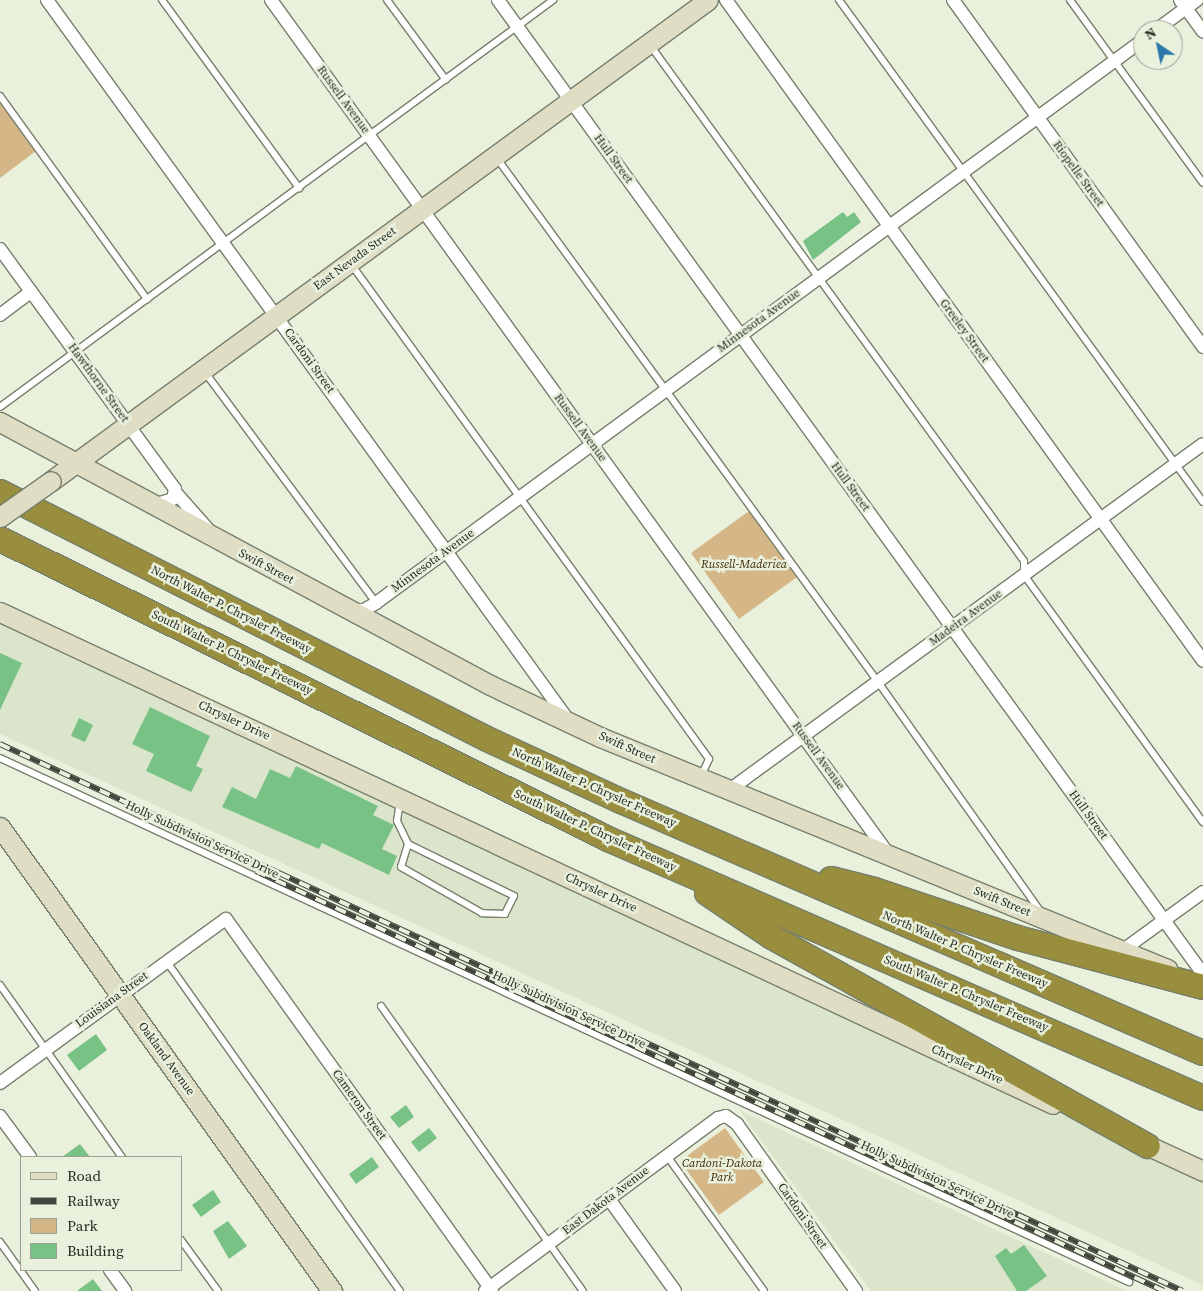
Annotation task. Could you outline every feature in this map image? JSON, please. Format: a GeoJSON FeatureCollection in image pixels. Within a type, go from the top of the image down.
{"type":"FeatureCollection","features":[{"type":"Feature","properties":{"kind":"highway","name":"North Walter P. Chrysler Freeway"},"geometry":{"type":"LineString","coordinates":[[0,492],[485,738],[767,864],[1203,1053]]}},
{"type":"Feature","properties":{"kind":"highway","name":"South Walter P. Chrysler Freeway"},"geometry":{"type":"LineString","coordinates":[[0,539],[497,786],[660,861],[1203,1098]]}},
{"type":"Feature","properties":{"kind":"highway"},"geometry":{"type":"LineString","coordinates":[[660,861],[772,937],[1148,1146]]}},
{"type":"Feature","properties":{"kind":"highway"},"geometry":{"type":"LineString","coordinates":[[767,864],[875,890],[1018,938],[1203,986]]}},
{"type":"Feature","properties":{"kind":"main road","name":"East Nevada Street"},"geometry":{"type":"LineString","coordinates":[[0,517],[277,317],[708,0]]}},
{"type":"Feature","properties":{"kind":"main road"},"geometry":{"type":"LineString","coordinates":[[0,422],[74,464]]}},
{"type":"Feature","properties":{"kind":"main road","name":"Swift Street"},"geometry":{"type":"LineString","coordinates":[[74,464],[490,685],[570,722],[700,780],[1123,950],[1203,986]]}},
{"type":"Feature","properties":{"kind":"main road","name":"Chrysler Drive"},"geometry":{"type":"LineString","coordinates":[[0,612],[401,798],[1001,1081],[1203,1171]]}},
{"type":"Feature","properties":{"kind":"main road","name":"Oakland Avenue"},"geometry":{"type":"LineString","coordinates":[[0,827],[332,1291]]}},
{"type":"Feature","properties":{"kind":"street","name":"Cardoni Street"},"geometry":{"type":"LineString","coordinates":[[47,0],[570,722]]}},
{"type":"Feature","properties":{"kind":"street","name":"Russell Avenue"},"geometry":{"type":"LineString","coordinates":[[271,0],[890,856]]}},
{"type":"Feature","properties":{"kind":"street","name":"Hull Street"},"geometry":{"type":"LineString","coordinates":[[498,0],[1203,974]]}},
{"type":"Feature","properties":{"kind":"street","name":"Greeley Street"},"geometry":{"type":"LineString","coordinates":[[726,0],[1203,661]]}},
{"type":"Feature","properties":{"kind":"street","name":"Riopelle Street"},"geometry":{"type":"LineString","coordinates":[[953,0],[1203,347]]}},
{"type":"Feature","properties":{"kind":"street"},"geometry":{"type":"LineString","coordinates":[[1166,20],[1183,4],[1198,0]]}},
{"type":"Feature","properties":{"kind":"street"},"geometry":{"type":"LineString","coordinates":[[1183,4],[1203,32]]}},
{"type":"Feature","properties":{"kind":"street","name":"Minnesota Avenue"},"geometry":{"type":"LineString","coordinates":[[346,609],[364,610],[376,603],[1133,47]]}},
{"type":"Feature","properties":{"kind":"street","name":"Hawthorne Street"},"geometry":{"type":"LineString","coordinates":[[0,249],[129,425],[176,493],[218,541]]}},
{"type":"Feature","properties":{"kind":"street"},"geometry":{"type":"LineString","coordinates":[[0,315],[31,292]]}},
{"type":"Feature","properties":{"kind":"street","name":"Madeira Avenue"},"geometry":{"type":"LineString","coordinates":[[728,791],[1203,444]]}},
{"type":"Feature","properties":{"kind":"street"},"geometry":{"type":"LineString","coordinates":[[150,505],[172,499],[176,493]]}},
{"type":"Feature","properties":{"kind":"street","name":"Minnesota Avenue"},"geometry":{"type":"LineString","coordinates":[[365,619],[376,603]]}},
{"type":"Feature","properties":{"kind":"street"},"geometry":{"type":"LineString","coordinates":[[1123,950],[1203,892]]}},
{"type":"Feature","properties":{"kind":"street","name":"Louisiana Street"},"geometry":{"type":"LineString","coordinates":[[0,1083],[120,994],[226,919]]}},
{"type":"Feature","properties":{"kind":"street","name":"Cameron Street"},"geometry":{"type":"LineString","coordinates":[[226,919],[489,1290]]}},
{"type":"Feature","properties":{"kind":"street"},"geometry":{"type":"LineString","coordinates":[[0,1116],[29,1156]]}},
{"type":"Feature","properties":{"kind":"street","name":"Cardoni Street"},"geometry":{"type":"LineString","coordinates":[[730,1117],[856,1291]]}},
{"type":"Feature","properties":{"kind":"street","name":"East Dakota Avenue"},"geometry":{"type":"LineString","coordinates":[[489,1290],[549,1243],[718,1118],[730,1117]]}},
{"type":"Feature","properties":{"kind":"street"},"geometry":{"type":"LineString","coordinates":[[609,1199],[675,1291]]}},
{"type":"Feature","properties":{"kind":"street"},"geometry":{"type":"LineString","coordinates":[[111,1271],[125,1291]]}},
{"type":"Feature","properties":{"kind":"lane"},"geometry":{"type":"LineString","coordinates":[[162,0],[299,188]]}},
{"type":"Feature","properties":{"kind":"lane"},"geometry":{"type":"LineString","coordinates":[[388,0],[446,80]]}},
{"type":"Feature","properties":{"kind":"lane"},"geometry":{"type":"LineString","coordinates":[[0,408],[553,0]]}},
{"type":"Feature","properties":{"kind":"lane"},"geometry":{"type":"LineString","coordinates":[[839,0],[1203,502]]}},
{"type":"Feature","properties":{"kind":"lane"},"geometry":{"type":"LineString","coordinates":[[1070,0],[1203,183]]}},
{"type":"Feature","properties":{"kind":"lane"},"geometry":{"type":"LineString","coordinates":[[649,44],[1024,562],[1024,576],[1203,822]]}},
{"type":"Feature","properties":{"kind":"lane"},"geometry":{"type":"LineString","coordinates":[[0,96],[147,299]]}},
{"type":"Feature","properties":{"kind":"lane"},"geometry":{"type":"LineString","coordinates":[[495,156],[878,682],[1045,919]]}},
{"type":"Feature","properties":{"kind":"lane"},"geometry":{"type":"LineString","coordinates":[[350,262],[709,759],[700,780]]}},
{"type":"Feature","properties":{"kind":"lane"},"geometry":{"type":"LineString","coordinates":[[203,370],[376,603]]}},
{"type":"Feature","properties":{"kind":"lane","name":"Holly Subdivision Service Drive"},"geometry":{"type":"LineString","coordinates":[[0,758],[1129,1282]]}},
{"type":"Feature","properties":{"kind":"lane"},"geometry":{"type":"LineString","coordinates":[[401,798],[397,821],[408,844],[514,896],[505,914],[482,913],[401,867],[408,844]]}},
{"type":"Feature","properties":{"kind":"lane"},"geometry":{"type":"LineString","coordinates":[[166,961],[400,1291]]}},
{"type":"Feature","properties":{"kind":"lane"},"geometry":{"type":"LineString","coordinates":[[0,985],[121,1156]]}},
{"type":"Feature","properties":{"kind":"lane"},"geometry":{"type":"LineString","coordinates":[[381,1006],[583,1291]]}},
{"type":"Feature","properties":{"kind":"lane"},"geometry":{"type":"LineString","coordinates":[[666,1156],[764,1291]]}},
{"type":"Feature","properties":{"kind":"lane"},"geometry":{"type":"LineString","coordinates":[[182,1241],[218,1291]]}},
{"type":"Feature","properties":{"kind":"lane"},"geometry":{"type":"LineString","coordinates":[[0,1242],[20,1270]]}},
{"type":"Feature","properties":{"kind":"lane"},"geometry":{"type":"LineString","coordinates":[[21,1271],[35,1291]]}},
{"type":"Feature","properties":{"kind":"shaded area"},"geometry":{"type":"Polygon","coordinates":[[[0,620],[1203,1180],[1203,1285],[0,734],[0,620]]]}},
{"type":"Feature","properties":{"kind":"shaded area"},"geometry":{"type":"Polygon","coordinates":[[[739,1110],[1127,1291],[871,1291],[739,1110]]]}},
{"type":"Feature","properties":{"kind":"green space"},"geometry":{"type":"Polygon","coordinates":[[[0,101],[36,151],[0,178],[0,101]]]}},
{"type":"Feature","properties":{"kind":"green space","name":"Russell-Maderiea"},"geometry":{"type":"Polygon","coordinates":[[[749,511],[797,577],[739,619],[691,553],[749,511]]]}},
{"type":"Feature","properties":{"kind":"green space","name":"Cardoni-Dakota Park"},"geometry":{"type":"Polygon","coordinates":[[[725,1128],[764,1182],[719,1215],[680,1161],[725,1128]]]}},
{"type":"Feature","properties":{"kind":"building"},"geometry":{"type":"Polygon","coordinates":[[[843,212],[847,217],[854,212],[861,222],[813,260],[803,241],[843,212]]]}},
{"type":"Feature","properties":{"kind":"building"},"geometry":{"type":"Polygon","coordinates":[[[0,653],[22,663],[0,710],[0,653]]]}},
{"type":"Feature","properties":{"kind":"building"},"geometry":{"type":"Polygon","coordinates":[[[150,707],[210,736],[196,766],[203,769],[191,792],[146,771],[154,754],[132,744],[150,707]]]}},
{"type":"Feature","properties":{"kind":"building"},"geometry":{"type":"Polygon","coordinates":[[[79,718],[93,725],[85,742],[71,736],[79,718]]]}},
{"type":"Feature","properties":{"kind":"building"},"geometry":{"type":"Polygon","coordinates":[[[296,766],[378,806],[373,815],[394,825],[382,849],[397,856],[389,875],[322,843],[319,849],[222,807],[232,787],[256,799],[270,769],[290,778],[296,766]]]}},
{"type":"Feature","properties":{"kind":"building"},"geometry":{"type":"Polygon","coordinates":[[[96,1034],[107,1050],[79,1071],[67,1055],[96,1034]]]}},
{"type":"Feature","properties":{"kind":"building"},"geometry":{"type":"Polygon","coordinates":[[[406,1105],[414,1117],[399,1128],[390,1117],[406,1105]]]}},
{"type":"Feature","properties":{"kind":"building"},"geometry":{"type":"Polygon","coordinates":[[[429,1128],[437,1138],[419,1152],[411,1142],[429,1128]]]}},
{"type":"Feature","properties":{"kind":"building"},"geometry":{"type":"Polygon","coordinates":[[[80,1144],[89,1156],[63,1156],[80,1144]]]}},
{"type":"Feature","properties":{"kind":"building"},"geometry":{"type":"Polygon","coordinates":[[[372,1157],[379,1167],[356,1184],[349,1174],[372,1157]]]}},
{"type":"Feature","properties":{"kind":"building"},"geometry":{"type":"Polygon","coordinates":[[[213,1190],[221,1202],[201,1217],[192,1205],[213,1190]]]}},
{"type":"Feature","properties":{"kind":"building"},"geometry":{"type":"Polygon","coordinates":[[[228,1221],[247,1246],[229,1259],[213,1231],[228,1221]]]}},
{"type":"Feature","properties":{"kind":"building"},"geometry":{"type":"Polygon","coordinates":[[[1024,1245],[1047,1276],[1026,1291],[1017,1291],[995,1256],[1006,1248],[1011,1254],[1024,1245]]]}},
{"type":"Feature","properties":{"kind":"building"},"geometry":{"type":"Polygon","coordinates":[[[93,1279],[102,1291],[77,1291],[93,1279]]]}},
{"type":"Feature","properties":{"kind":"railway"},"geometry":{"type":"LineString","coordinates":[[0,744],[1183,1291]]}},
{"type":"Feature","properties":{"kind":"railway"},"geometry":{"type":"LineString","coordinates":[[256,871],[1164,1291]]}}]}
